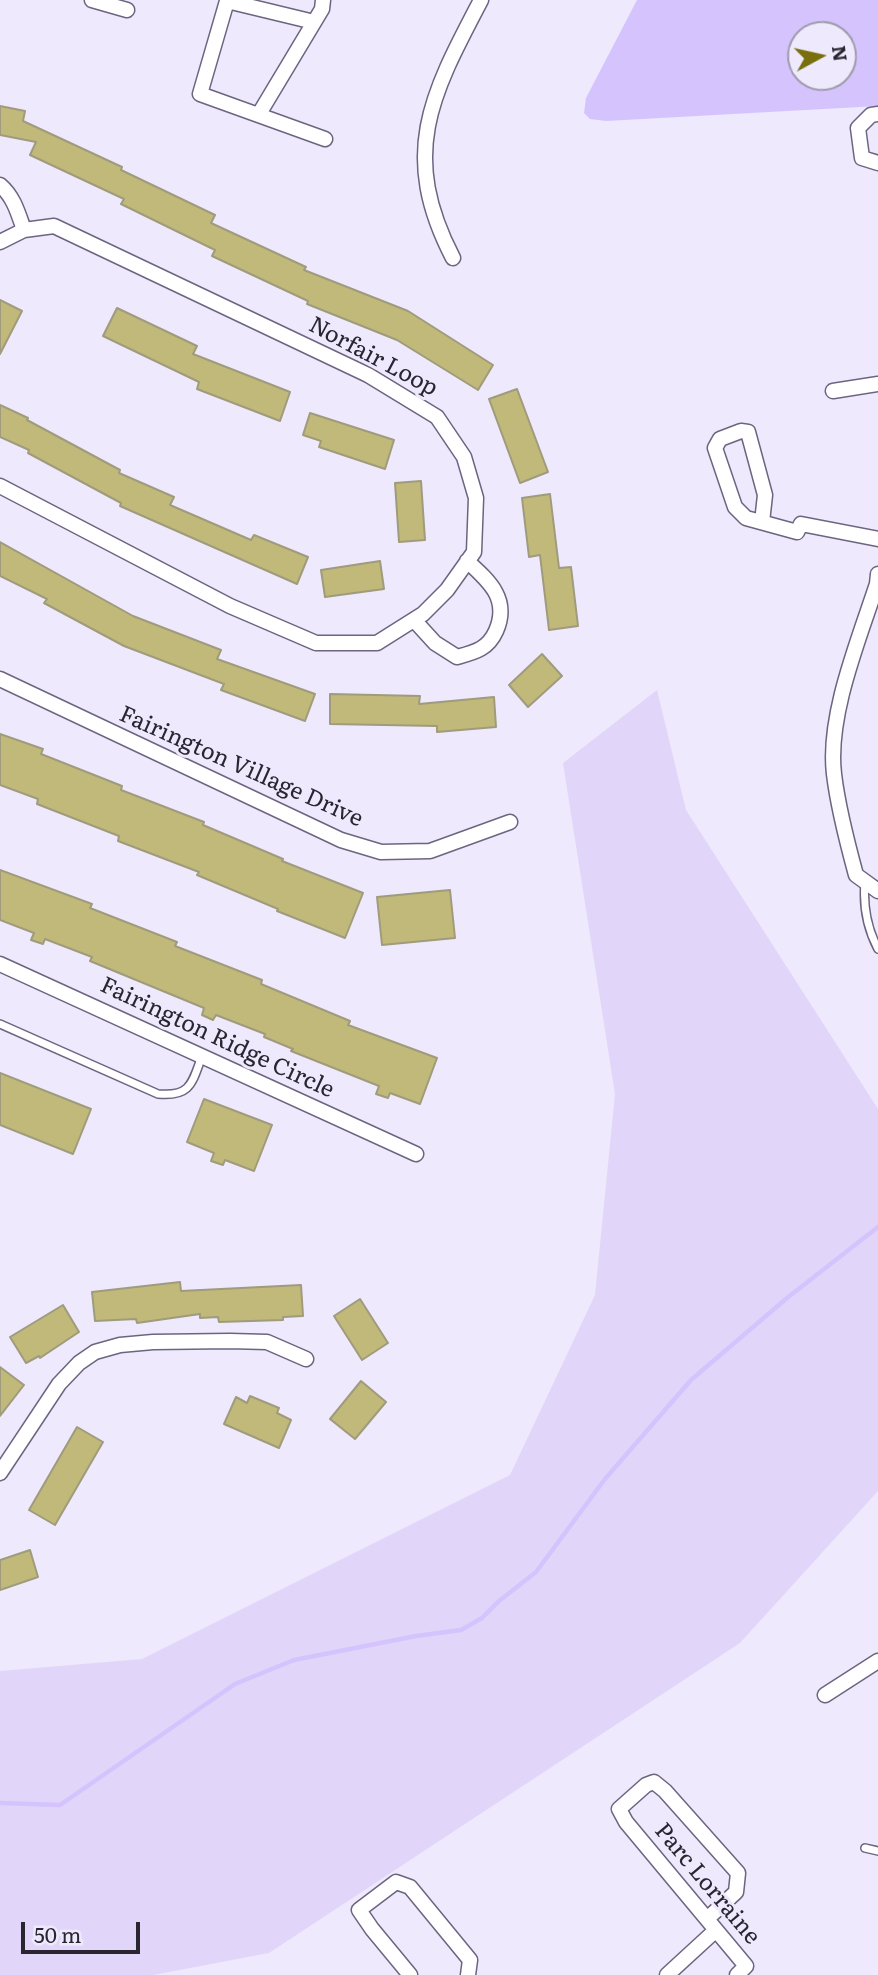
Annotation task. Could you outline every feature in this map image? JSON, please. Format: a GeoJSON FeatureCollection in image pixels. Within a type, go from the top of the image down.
{"type":"FeatureCollection","features":[{"type":"Feature","properties":{"kind":"street"},"geometry":{"type":"LineString","coordinates":[[92,0],[127,10]]}},
{"type":"Feature","properties":{"kind":"street"},"geometry":{"type":"LineString","coordinates":[[259,114],[322,9],[323,0]]}},
{"type":"Feature","properties":{"kind":"street"},"geometry":{"type":"LineString","coordinates":[[453,258],[434,217],[427,188],[426,134],[450,60],[481,0]]}},
{"type":"Feature","properties":{"kind":"street"},"geometry":{"type":"LineString","coordinates":[[314,22],[227,1],[200,94],[326,139]]}},
{"type":"Feature","properties":{"kind":"street"},"geometry":{"type":"LineString","coordinates":[[878,114],[871,115],[858,128],[862,158],[878,163]]}},
{"type":"Feature","properties":{"kind":"street"},"geometry":{"type":"LineString","coordinates":[[0,185],[7,191],[16,207],[24,230]]}},
{"type":"Feature","properties":{"kind":"street","name":"Norfair Loop"},"geometry":{"type":"LineString","coordinates":[[0,242],[24,230],[54,226],[368,375],[438,417],[464,457],[476,498],[474,552],[447,590],[414,620],[377,643],[316,643],[230,606],[0,486]]}},
{"type":"Feature","properties":{"kind":"street"},"geometry":{"type":"LineString","coordinates":[[833,391],[878,384]]}},
{"type":"Feature","properties":{"kind":"street"},"geometry":{"type":"LineString","coordinates":[[762,522],[765,495],[748,432],[741,431],[720,439],[715,448],[735,507],[746,518],[797,532],[801,524],[878,539]]}},
{"type":"Feature","properties":{"kind":"street"},"geometry":{"type":"LineString","coordinates":[[414,620],[435,643],[457,657],[477,652],[491,643],[501,619],[501,604],[488,581],[467,561]]}},
{"type":"Feature","properties":{"kind":"street"},"geometry":{"type":"LineString","coordinates":[[878,574],[846,681],[834,739],[834,772],[856,875],[878,891]]}},
{"type":"Feature","properties":{"kind":"street","name":"Fairington Village Drive"},"geometry":{"type":"LineString","coordinates":[[0,679],[341,841],[381,852],[430,851],[510,822]]}},
{"type":"Feature","properties":{"kind":"street","name":"Fairington Ridge Circle"},"geometry":{"type":"LineString","coordinates":[[0,964],[416,1154]]}},
{"type":"Feature","properties":{"kind":"street"},"geometry":{"type":"LineString","coordinates":[[0,1472],[59,1384],[79,1363],[95,1352],[120,1345],[153,1342],[267,1342],[306,1359]]}},
{"type":"Feature","properties":{"kind":"street"},"geometry":{"type":"LineString","coordinates":[[825,1695],[878,1661]]}},
{"type":"Feature","properties":{"kind":"street","name":"Parc Lorraine"},"geometry":{"type":"LineString","coordinates":[[711,1924],[736,1892],[737,1873],[665,1791],[654,1782],[646,1785],[619,1809],[626,1822],[711,1924],[746,1966],[737,1975]]}},
{"type":"Feature","properties":{"kind":"street"},"geometry":{"type":"LineString","coordinates":[[410,1975],[359,1910],[396,1882],[410,1887],[470,1960],[468,1975]]}},
{"type":"Feature","properties":{"kind":"street"},"geometry":{"type":"LineString","coordinates":[[667,1975],[711,1924]]}},
{"type":"Feature","properties":{"kind":"lane"},"geometry":{"type":"LineString","coordinates":[[865,882],[863,900],[866,919],[878,949]]}},
{"type":"Feature","properties":{"kind":"lane"},"geometry":{"type":"LineString","coordinates":[[0,1024],[158,1094],[174,1096],[186,1091],[193,1081],[202,1056]]}},
{"type":"Feature","properties":{"kind":"lane"},"geometry":{"type":"LineString","coordinates":[[865,1848],[878,1851]]}},
{"type":"Feature","properties":{"kind":"shaded area"},"geometry":{"type":"Polygon","coordinates":[[[637,0],[878,0],[878,106],[606,121],[590,119],[584,113],[586,98],[637,0]]]}},
{"type":"Feature","properties":{"kind":"shaded area"},"geometry":{"type":"Polygon","coordinates":[[[657,690],[686,810],[878,1109],[878,1491],[740,1643],[269,1953],[153,1975],[0,1975],[0,1671],[142,1659],[510,1475],[595,1295],[615,1094],[563,763],[657,690]]]}},
{"type":"Feature","properties":{"kind":"building"},"geometry":{"type":"Polygon","coordinates":[[[0,106],[25,111],[23,121],[122,167],[121,170],[215,215],[211,223],[306,267],[304,270],[408,311],[493,365],[478,390],[397,340],[307,304],[308,301],[212,256],[215,250],[121,204],[124,199],[30,155],[36,142],[0,135],[0,106]]]}},
{"type":"Feature","properties":{"kind":"building"},"geometry":{"type":"Polygon","coordinates":[[[0,300],[22,311],[0,354],[0,300]]]}},
{"type":"Feature","properties":{"kind":"building"},"geometry":{"type":"Polygon","coordinates":[[[117,308],[197,346],[193,354],[290,392],[280,421],[197,389],[199,382],[103,336],[117,308]]]}},
{"type":"Feature","properties":{"kind":"building"},"geometry":{"type":"Polygon","coordinates":[[[517,389],[548,472],[520,483],[489,399],[517,389]]]}},
{"type":"Feature","properties":{"kind":"building"},"geometry":{"type":"Polygon","coordinates":[[[0,405],[120,470],[119,473],[174,497],[170,505],[251,540],[254,535],[308,557],[297,584],[120,506],[121,503],[28,453],[29,450],[0,437],[0,405]]]}},
{"type":"Feature","properties":{"kind":"building"},"geometry":{"type":"Polygon","coordinates":[[[310,413],[394,440],[385,469],[319,447],[321,441],[303,435],[310,413]]]}},
{"type":"Feature","properties":{"kind":"building"},"geometry":{"type":"Polygon","coordinates":[[[421,481],[425,540],[399,542],[395,483],[421,481]]]}},
{"type":"Feature","properties":{"kind":"building"},"geometry":{"type":"Polygon","coordinates":[[[550,494],[559,568],[571,567],[578,626],[549,630],[540,555],[529,557],[522,498],[550,494]]]}},
{"type":"Feature","properties":{"kind":"building"},"geometry":{"type":"Polygon","coordinates":[[[0,542],[133,616],[221,650],[217,659],[315,694],[305,721],[221,690],[224,684],[124,646],[44,603],[47,599],[0,576],[0,542]]]}},
{"type":"Feature","properties":{"kind":"building"},"geometry":{"type":"Polygon","coordinates":[[[380,561],[384,589],[325,597],[321,570],[380,561]]]}},
{"type":"Feature","properties":{"kind":"building"},"geometry":{"type":"Polygon","coordinates":[[[542,654],[562,676],[528,707],[509,685],[542,654]]]}},
{"type":"Feature","properties":{"kind":"building"},"geometry":{"type":"Polygon","coordinates":[[[330,694],[420,696],[419,704],[494,697],[496,727],[437,732],[437,726],[330,724],[330,694]]]}},
{"type":"Feature","properties":{"kind":"building"},"geometry":{"type":"Polygon","coordinates":[[[0,734],[43,749],[41,754],[122,786],[121,790],[204,822],[203,825],[283,859],[282,861],[363,893],[345,938],[197,875],[199,872],[118,841],[119,836],[37,804],[38,799],[0,785],[0,734]]]}},
{"type":"Feature","properties":{"kind":"building"},"geometry":{"type":"Polygon","coordinates":[[[0,870],[92,904],[90,908],[177,942],[175,946],[262,980],[261,984],[350,1021],[348,1025],[437,1058],[420,1104],[390,1093],[388,1098],[376,1094],[379,1086],[291,1051],[293,1049],[264,1037],[265,1034],[216,1015],[213,1020],[202,1015],[204,1008],[90,961],[92,957],[45,939],[43,944],[31,940],[34,933],[0,920],[0,870]]]}},
{"type":"Feature","properties":{"kind":"building"},"geometry":{"type":"Polygon","coordinates":[[[450,890],[455,938],[382,945],[377,897],[450,890]]]}},
{"type":"Feature","properties":{"kind":"building"},"geometry":{"type":"Polygon","coordinates":[[[0,1073],[91,1109],[73,1154],[0,1125],[0,1073]]]}},
{"type":"Feature","properties":{"kind":"building"},"geometry":{"type":"Polygon","coordinates":[[[204,1099],[272,1125],[254,1171],[225,1160],[223,1165],[211,1161],[214,1153],[187,1142],[204,1099]]]}},
{"type":"Feature","properties":{"kind":"building"},"geometry":{"type":"Polygon","coordinates":[[[180,1282],[181,1291],[301,1285],[303,1316],[283,1317],[283,1320],[219,1322],[218,1317],[200,1318],[200,1314],[137,1323],[136,1319],[95,1321],[92,1292],[180,1282]]]}},
{"type":"Feature","properties":{"kind":"building"},"geometry":{"type":"Polygon","coordinates":[[[360,1299],[388,1343],[362,1360],[334,1316],[360,1299]]]}},
{"type":"Feature","properties":{"kind":"building"},"geometry":{"type":"Polygon","coordinates":[[[63,1305],[79,1332],[40,1358],[39,1356],[26,1363],[10,1337],[63,1305]]]}},
{"type":"Feature","properties":{"kind":"building"},"geometry":{"type":"Polygon","coordinates":[[[0,1367],[24,1385],[0,1416],[0,1367]]]}},
{"type":"Feature","properties":{"kind":"building"},"geometry":{"type":"Polygon","coordinates":[[[361,1381],[386,1402],[355,1439],[330,1419],[361,1381]]]}},
{"type":"Feature","properties":{"kind":"building"},"geometry":{"type":"Polygon","coordinates":[[[250,1396],[279,1408],[277,1413],[291,1420],[279,1448],[224,1424],[236,1397],[247,1403],[250,1396]]]}},
{"type":"Feature","properties":{"kind":"building"},"geometry":{"type":"Polygon","coordinates":[[[77,1427],[103,1442],[55,1525],[29,1510],[77,1427]]]}},
{"type":"Feature","properties":{"kind":"building"},"geometry":{"type":"Polygon","coordinates":[[[30,1550],[38,1577],[0,1590],[0,1560],[30,1550]]]}},
{"type":"Feature","properties":{"kind":"waterway"},"geometry":{"type":"LineString","coordinates":[[0,1803],[60,1805],[235,1684],[294,1660],[461,1630],[482,1618],[536,1572],[605,1479],[691,1380],[787,1298],[878,1227]]}}]}
